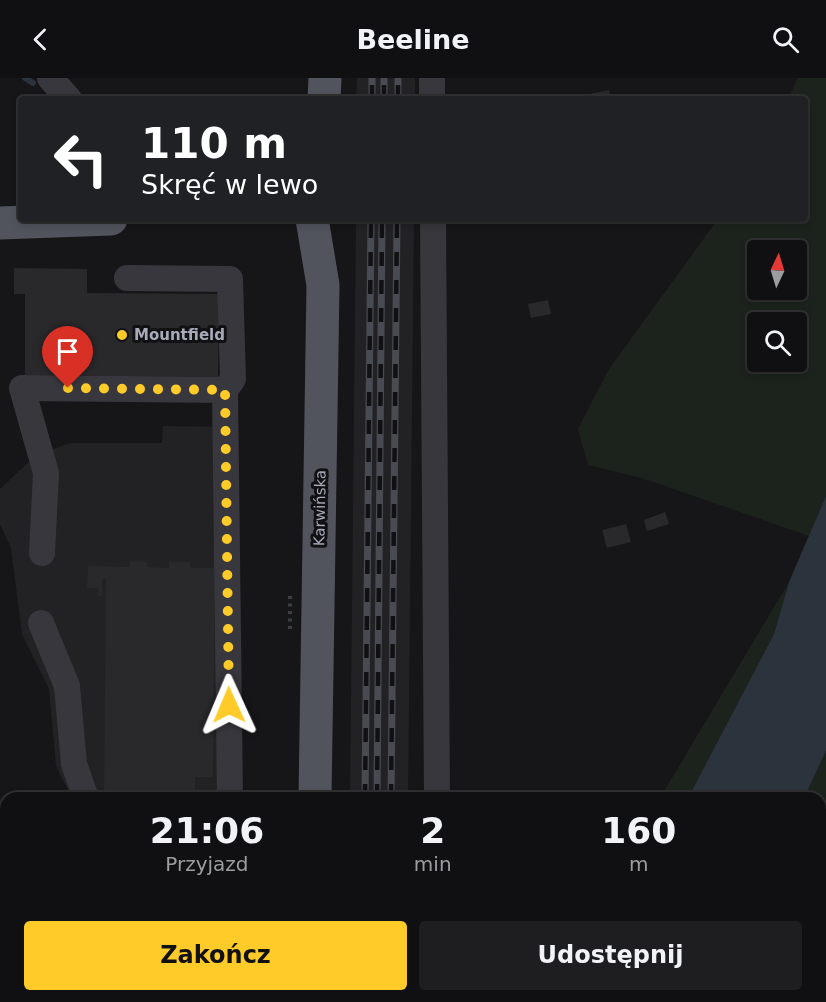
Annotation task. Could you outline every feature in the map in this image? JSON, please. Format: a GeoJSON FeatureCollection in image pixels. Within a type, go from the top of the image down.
{"type":"FeatureCollection","features":[{"type":"Feature","properties":{"kind":"main road"},"geometry":{"type":"LineString","coordinates":[[324,96],[325,78]]}},
{"type":"Feature","properties":{"kind":"main road"},"geometry":{"type":"LineString","coordinates":[[0,223],[23,222]]}},
{"type":"Feature","properties":{"kind":"main road","name":"Karwińska"},"geometry":{"type":"LineString","coordinates":[[309,792],[323,285],[312,222]]}},
{"type":"Feature","properties":{"kind":"street"},"geometry":{"type":"LineString","coordinates":[[50,78],[66,96]]}},
{"type":"Feature","properties":{"kind":"street"},"geometry":{"type":"LineString","coordinates":[[432,78],[432,96]]}},
{"type":"Feature","properties":{"kind":"street"},"geometry":{"type":"LineString","coordinates":[[433,222],[437,792]]}},
{"type":"Feature","properties":{"kind":"street"},"geometry":{"type":"LineString","coordinates":[[127,278],[230,279],[233,379],[225,390],[230,792]]}},
{"type":"Feature","properties":{"kind":"street"},"geometry":{"type":"LineString","coordinates":[[42,553],[46,473],[22,388],[225,390]]}},
{"type":"Feature","properties":{"kind":"street"},"geometry":{"type":"LineString","coordinates":[[41,623],[67,686],[74,764],[84,792]]}},
{"type":"Feature","properties":{"kind":"shaded area"},"geometry":{"type":"Polygon","coordinates":[[[357,78],[415,78],[415,96],[356,96],[357,78]]]}},
{"type":"Feature","properties":{"kind":"shaded area"},"geometry":{"type":"Polygon","coordinates":[[[798,78],[826,78],[826,496],[809,536],[642,478],[588,465],[578,429],[609,369],[716,222],[808,222],[808,96],[789,96],[798,78]]]}},
{"type":"Feature","properties":{"kind":"shaded area"},"geometry":{"type":"Polygon","coordinates":[[[356,222],[414,222],[408,792],[350,792],[356,222]]]}},
{"type":"Feature","properties":{"kind":"shaded area"},"geometry":{"type":"Polygon","coordinates":[[[163,426],[236,427],[225,792],[69,792],[56,766],[49,689],[22,634],[11,548],[0,524],[0,489],[35,456],[70,443],[162,443],[163,426]]]}},
{"type":"Feature","properties":{"kind":"shaded area"},"geometry":{"type":"Polygon","coordinates":[[[826,496],[826,751],[807,792],[691,792],[774,634],[789,582],[826,496]]]}},
{"type":"Feature","properties":{"kind":"shaded area"},"geometry":{"type":"Polygon","coordinates":[[[789,582],[774,634],[691,792],[664,792],[789,582]]]}},
{"type":"Feature","properties":{"kind":"shaded area"},"geometry":{"type":"Polygon","coordinates":[[[826,751],[826,792],[807,792],[826,751]]]}},
{"type":"Feature","properties":{"kind":"building"},"geometry":{"type":"Polygon","coordinates":[[[609,90],[610,96],[580,96],[609,90]]]}},
{"type":"Feature","properties":{"kind":"building","name":"Mountfield"},"geometry":{"type":"Polygon","coordinates":[[[14,268],[87,269],[87,293],[219,294],[218,377],[25,375],[25,294],[14,294],[14,268]]]}},
{"type":"Feature","properties":{"kind":"building"},"geometry":{"type":"Polygon","coordinates":[[[548,300],[551,314],[531,318],[528,304],[548,300]]]}},
{"type":"Feature","properties":{"kind":"building"},"geometry":{"type":"Polygon","coordinates":[[[665,512],[669,524],[647,531],[644,520],[665,512]]]}},
{"type":"Feature","properties":{"kind":"building"},"geometry":{"type":"Polygon","coordinates":[[[626,524],[631,542],[607,548],[602,530],[626,524]]]}},
{"type":"Feature","properties":{"kind":"building"},"geometry":{"type":"Polygon","coordinates":[[[130,561],[147,562],[147,567],[169,568],[169,562],[190,562],[190,568],[215,568],[213,777],[195,777],[195,792],[104,792],[106,579],[102,579],[102,596],[98,596],[98,588],[87,588],[88,566],[129,567],[130,561]]]}},
{"type":"Feature","properties":{"kind":"waterway"},"geometry":{"type":"LineString","coordinates":[[25,78],[33,83]]}},
{"type":"Feature","properties":{"kind":"railway"},"geometry":{"type":"LineString","coordinates":[[372,78],[372,96]]}},
{"type":"Feature","properties":{"kind":"railway"},"geometry":{"type":"LineString","coordinates":[[384,78],[384,96]]}},
{"type":"Feature","properties":{"kind":"railway"},"geometry":{"type":"LineString","coordinates":[[398,78],[398,96]]}},
{"type":"Feature","properties":{"kind":"railway"},"geometry":{"type":"LineString","coordinates":[[365,792],[371,222]]}},
{"type":"Feature","properties":{"kind":"railway"},"geometry":{"type":"LineString","coordinates":[[377,792],[382,222]]}},
{"type":"Feature","properties":{"kind":"railway"},"geometry":{"type":"LineString","coordinates":[[391,792],[397,222]]}},
{"type":"Feature","properties":{"kind":"place","name":"Mountfield"},"geometry":{"type":"Point","coordinates":[122,335]}},
{"type":"Feature","properties":{"kind":"route"},"geometry":{"type":"LineString","coordinates":[[68,388],[225,390],[229,705]]}}]}
